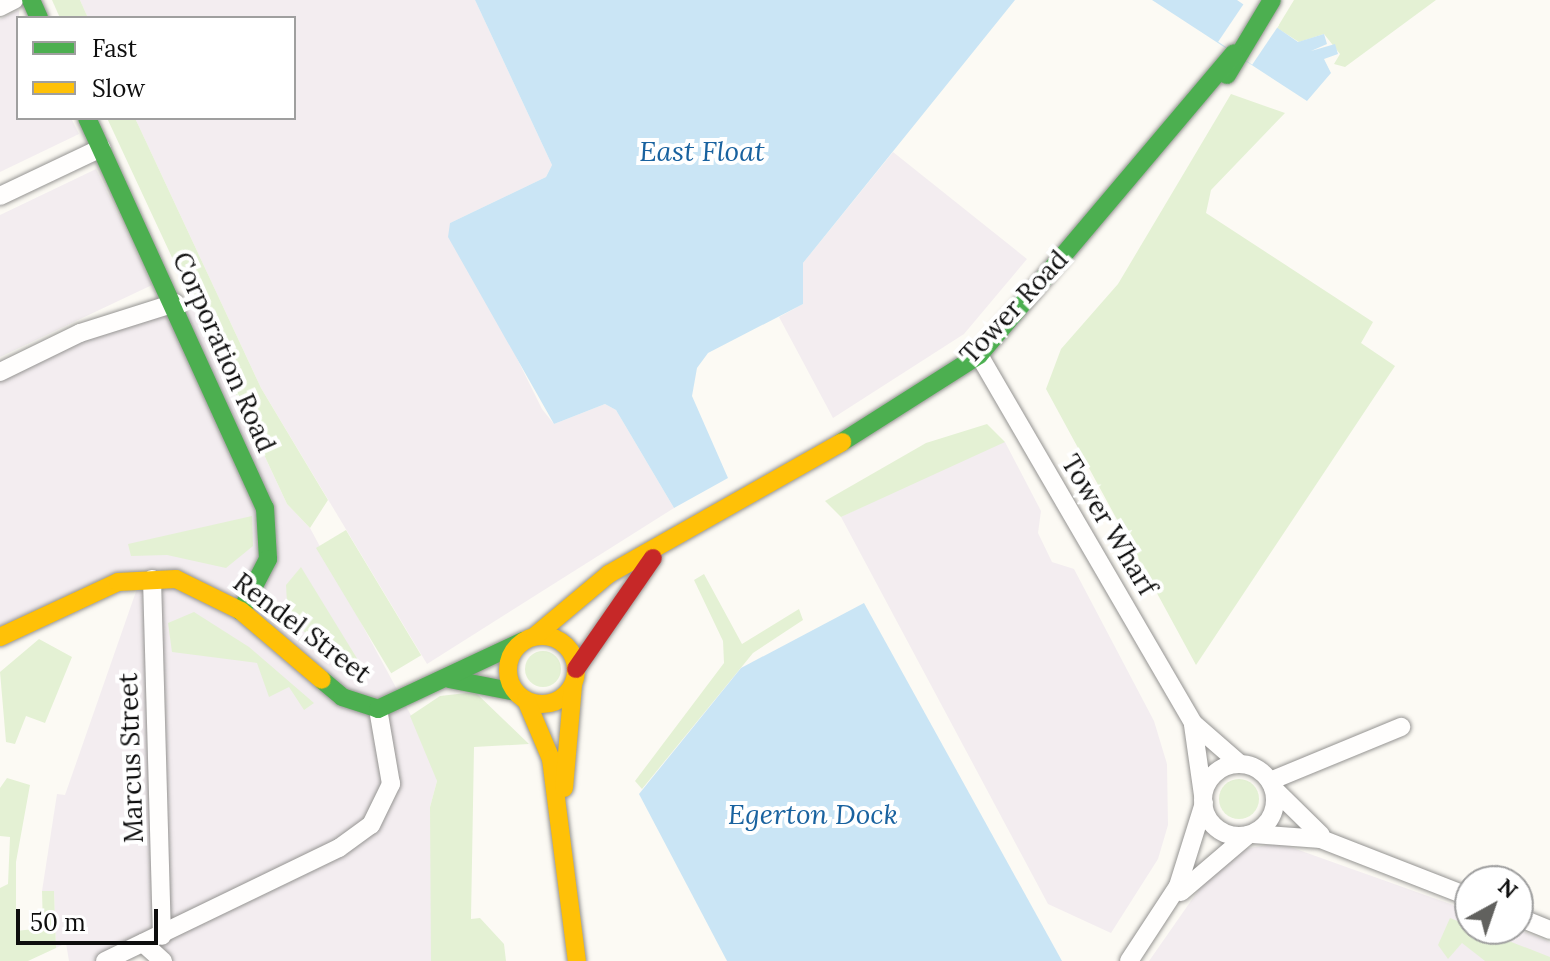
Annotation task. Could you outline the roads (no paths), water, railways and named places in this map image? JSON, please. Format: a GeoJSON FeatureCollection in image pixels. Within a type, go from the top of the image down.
{"type":"FeatureCollection","features":[{"type":"Feature","properties":{"kind":"main road","name":"Tower Road"},"geometry":{"type":"LineString","coordinates":[[529,638],[609,574],[658,552],[751,500],[979,355],[1234,53],[1272,0]]}},
{"type":"Feature","properties":{"kind":"main road","name":"Tower Road"},"geometry":{"type":"LineString","coordinates":[[1162,172],[1227,76],[1234,53]]}},
{"type":"Feature","properties":{"kind":"main road","name":"Corporation Road"},"geometry":{"type":"LineString","coordinates":[[88,120],[175,303],[268,522],[268,559],[241,611]]}},
{"type":"Feature","properties":{"kind":"main road","name":"Tower Road"},"geometry":{"type":"LineString","coordinates":[[973,388],[1011,357]]}},
{"type":"Feature","properties":{"kind":"main road","name":"Tower Road"},"geometry":{"type":"LineString","coordinates":[[751,500],[771,501],[912,424]]}},
{"type":"Feature","properties":{"kind":"main road","name":"Tower Road"},"geometry":{"type":"LineString","coordinates":[[575,677],[658,552]]}},
{"type":"Feature","properties":{"kind":"main road","name":"Rendel Street"},"geometry":{"type":"LineString","coordinates":[[0,637],[107,586],[152,579],[208,590],[241,611],[342,697],[378,709],[529,638]]}},
{"type":"Feature","properties":{"kind":"main road"},"geometry":{"type":"LineString","coordinates":[[0,649],[41,617]]}},
{"type":"Feature","properties":{"kind":"main road"},"geometry":{"type":"LineString","coordinates":[[560,808],[576,711],[575,677],[562,642],[529,638],[508,665],[546,741],[560,808],[577,961]]}},
{"type":"Feature","properties":{"kind":"main road"},"geometry":{"type":"LineString","coordinates":[[521,696],[556,702],[575,677]]}},
{"type":"Feature","properties":{"kind":"main road","name":"Rendel Street"},"geometry":{"type":"LineString","coordinates":[[436,681],[472,678],[521,696]]}},
{"type":"Feature","properties":{"kind":"street"},"geometry":{"type":"LineString","coordinates":[[0,7],[14,0]]}},
{"type":"Feature","properties":{"kind":"street"},"geometry":{"type":"LineString","coordinates":[[0,196],[101,148]]}},
{"type":"Feature","properties":{"kind":"street"},"geometry":{"type":"LineString","coordinates":[[0,372],[80,333],[175,303]]}},
{"type":"Feature","properties":{"kind":"street","name":"Tower Wharf"},"geometry":{"type":"LineString","coordinates":[[979,355],[1193,723],[1240,764]]}},
{"type":"Feature","properties":{"kind":"street","name":"Marcus Street"},"geometry":{"type":"LineString","coordinates":[[152,579],[162,936]]}},
{"type":"Feature","properties":{"kind":"street"},"geometry":{"type":"LineString","coordinates":[[105,961],[339,848],[371,825],[391,784],[378,709]]}},
{"type":"Feature","properties":{"kind":"street","name":"Tower Wharf"},"geometry":{"type":"LineString","coordinates":[[1193,723],[1204,800]]}},
{"type":"Feature","properties":{"kind":"street"},"geometry":{"type":"LineString","coordinates":[[1271,785],[1401,727]]}},
{"type":"Feature","properties":{"kind":"street"},"geometry":{"type":"LineString","coordinates":[[1129,961],[1166,909],[1188,864],[1212,776],[1240,764],[1271,785],[1302,822],[1337,844]]}},
{"type":"Feature","properties":{"kind":"street"},"geometry":{"type":"LineString","coordinates":[[1166,909],[1272,815],[1271,785]]}},
{"type":"Feature","properties":{"kind":"street"},"geometry":{"type":"LineString","coordinates":[[1204,800],[1222,832],[1290,832],[1337,844],[1454,891]]}},
{"type":"Feature","properties":{"kind":"street"},"geometry":{"type":"LineString","coordinates":[[143,943],[163,961]]}},
{"type":"Feature","properties":{"kind":"water","name":"East Float"},"geometry":{"type":"Polygon","coordinates":[[[475,0],[1015,0],[803,263],[803,304],[708,353],[697,368],[692,396],[728,478],[674,508],[616,410],[605,404],[554,424],[448,237],[450,223],[546,177],[552,165],[475,0]]]}},
{"type":"Feature","properties":{"kind":"water"},"geometry":{"type":"Polygon","coordinates":[[[1152,0],[1237,0],[1298,42],[1324,34],[1327,44],[1311,51],[1335,44],[1338,54],[1324,59],[1331,73],[1307,101],[1152,0]]]}},
{"type":"Feature","properties":{"kind":"water","name":"Egerton Dock"},"geometry":{"type":"Polygon","coordinates":[[[864,603],[1062,961],[727,961],[639,794],[741,668],[864,603]]]}}]}
